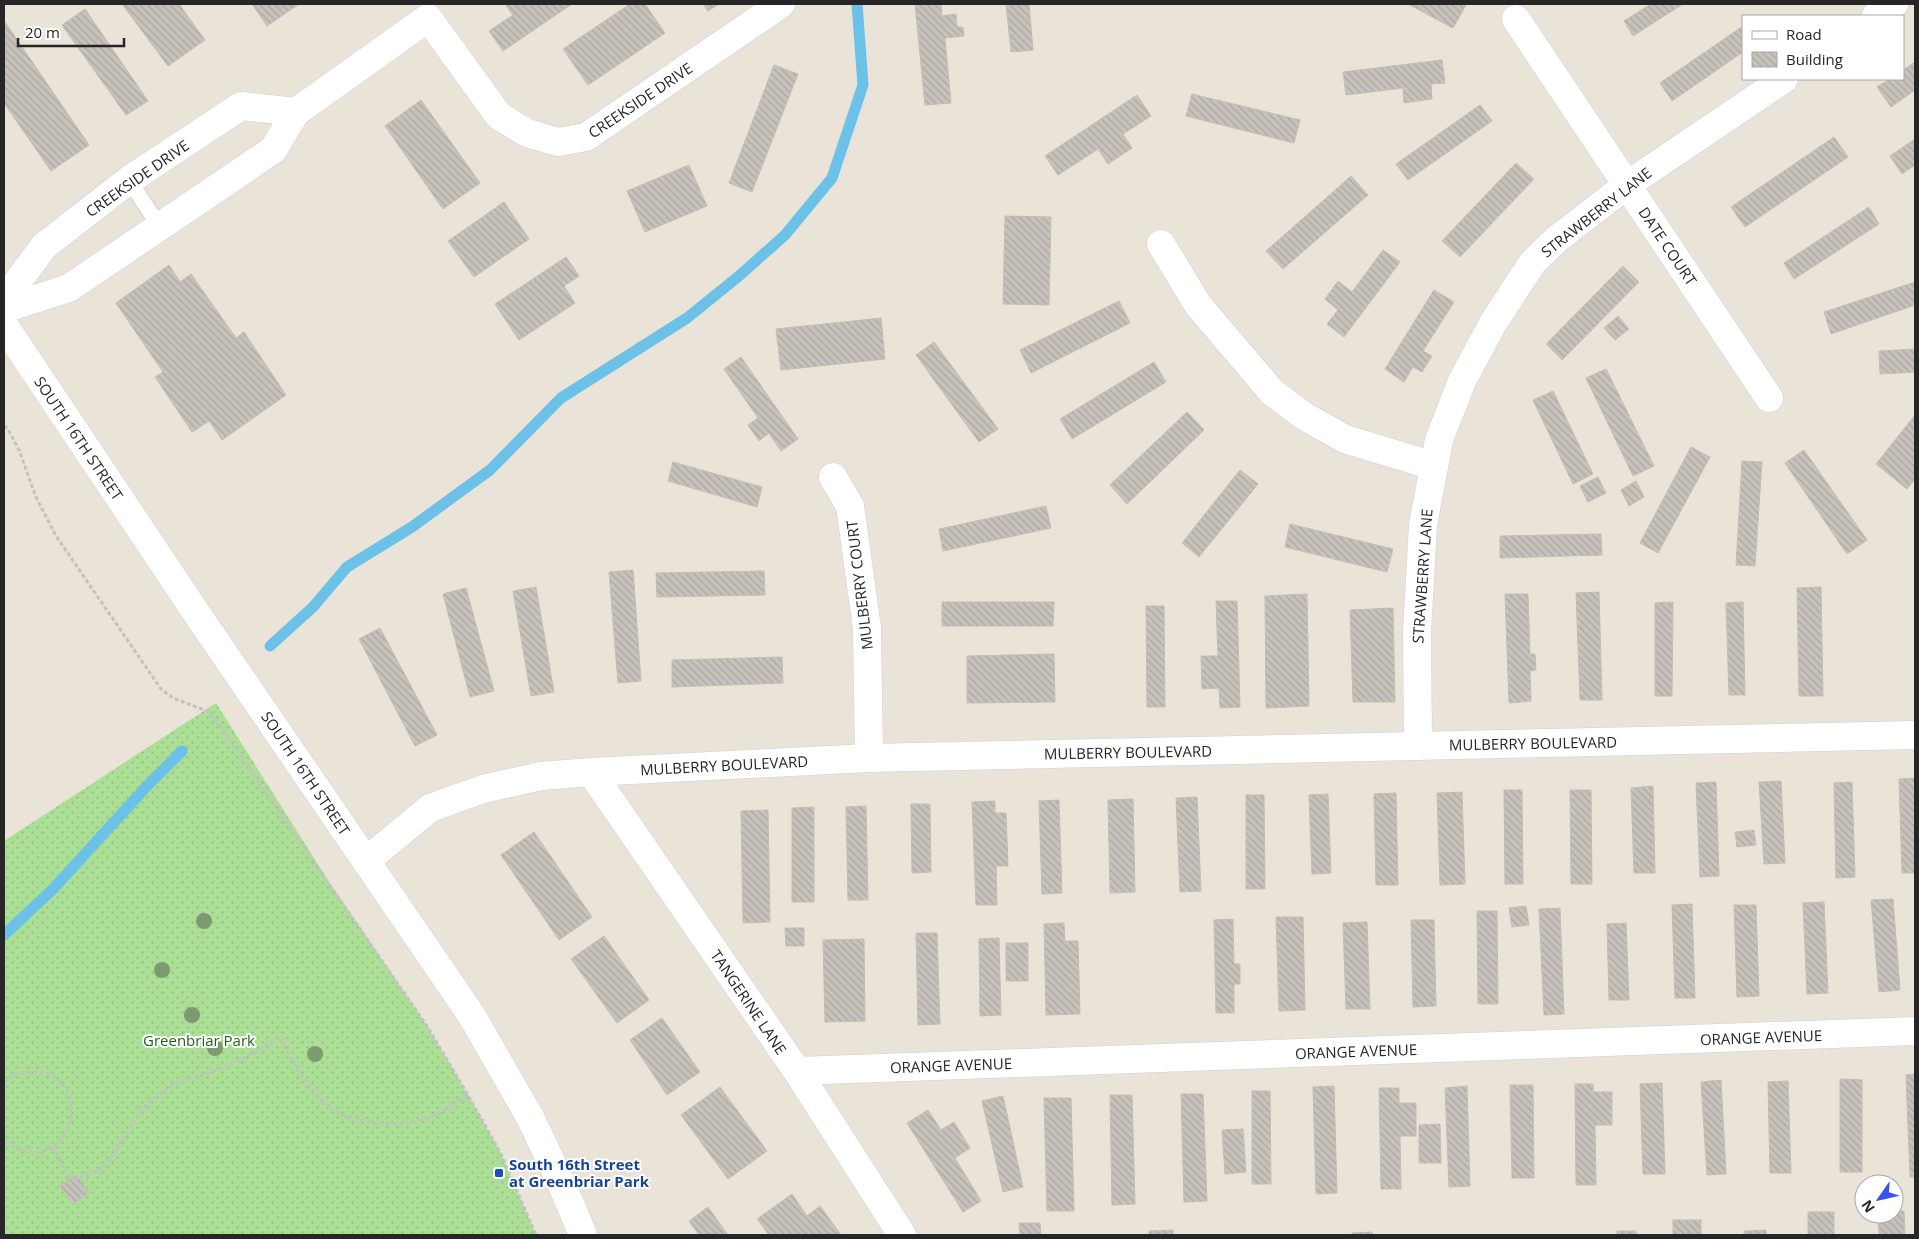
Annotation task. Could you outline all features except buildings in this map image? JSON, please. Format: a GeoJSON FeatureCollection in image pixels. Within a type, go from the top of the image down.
{"type":"FeatureCollection","features":[{"type":"Feature","properties":{"kind":"street","name":"CREEKSIDE DRIVE"},"geometry":{"type":"LineString","coordinates":[[4,309],[68,288],[273,150],[296,112],[423,11],[498,116],[527,133],[558,142],[586,137],[781,4]]}},
{"type":"Feature","properties":{"kind":"street"},"geometry":{"type":"LineString","coordinates":[[1878,15],[1894,4]]}},
{"type":"Feature","properties":{"kind":"street","name":"DATE COURT"},"geometry":{"type":"LineString","coordinates":[[1516,20],[1769,398]]}},
{"type":"Feature","properties":{"kind":"street","name":"STRAWBERRY LANE"},"geometry":{"type":"LineString","coordinates":[[1418,746],[1417,632],[1422,535],[1434,466],[1439,440],[1462,381],[1493,323],[1533,262],[1557,239],[1627,185],[1783,80]]}},
{"type":"Feature","properties":{"kind":"street","name":"CREEKSIDE DRIVE"},"geometry":{"type":"LineString","coordinates":[[4,300],[44,246],[129,180],[241,106],[296,112]]}},
{"type":"Feature","properties":{"kind":"street"},"geometry":{"type":"LineString","coordinates":[[1161,244],[1198,305],[1272,392],[1304,416],[1345,439],[1434,466]]}},
{"type":"Feature","properties":{"kind":"street","name":"SOUTH 16TH STREET"},"geometry":{"type":"LineString","coordinates":[[4,326],[191,606],[472,1016],[531,1120],[563,1187],[582,1235]]}},
{"type":"Feature","properties":{"kind":"street","name":"MULBERRY COURT"},"geometry":{"type":"LineString","coordinates":[[833,477],[850,506],[867,628],[869,758]]}},
{"type":"Feature","properties":{"kind":"street","name":"MULBERRY BOULEVARD"},"geometry":{"type":"LineString","coordinates":[[366,861],[430,808],[483,789],[541,776],[869,758],[1915,734]]}},
{"type":"Feature","properties":{"kind":"street","name":"TANGERINE LANE"},"geometry":{"type":"LineString","coordinates":[[591,772],[797,1071],[902,1235]]}},
{"type":"Feature","properties":{"kind":"street","name":"ORANGE AVENUE"},"geometry":{"type":"LineString","coordinates":[[797,1071],[1915,1031]]}},
{"type":"Feature","properties":{"kind":"lane"},"geometry":{"type":"LineString","coordinates":[[129,180],[160,227]]}},
{"type":"Feature","properties":{"kind":"path"},"geometry":{"type":"LineString","coordinates":[[4,426],[8,429],[19,450],[36,498],[56,536],[161,689],[173,698],[207,712],[222,729],[427,1026],[500,1152],[536,1235]]}},
{"type":"Feature","properties":{"kind":"path"},"geometry":{"type":"LineString","coordinates":[[53,1147],[64,1170],[74,1179],[84,1176],[104,1166],[130,1125],[147,1105],[168,1087],[222,1068],[280,1038],[296,1069],[314,1092],[336,1112],[364,1122],[392,1126],[422,1120],[468,1095]]}},
{"type":"Feature","properties":{"kind":"path"},"geometry":{"type":"LineString","coordinates":[[4,1083],[19,1073],[32,1071],[45,1073],[66,1089],[73,1114],[70,1127],[63,1138],[53,1147],[40,1152],[26,1153],[4,1141]]}},
{"type":"Feature","properties":{"kind":"green space","name":"Greenbriar Park"},"geometry":{"type":"Polygon","coordinates":[[[216,703],[331,885],[427,1026],[500,1152],[536,1235],[4,1235],[4,841],[216,703]]]}},
{"type":"Feature","properties":{"kind":"waterway"},"geometry":{"type":"LineString","coordinates":[[270,646],[313,607],[347,567],[412,527],[490,470],[561,398],[687,318],[739,276],[785,235],[832,178],[863,85],[857,4]]}},
{"type":"Feature","properties":{"kind":"waterway"},"geometry":{"type":"LineString","coordinates":[[4,935],[53,889],[147,786],[182,751]]}},
{"type":"Feature","properties":{"kind":"place","name":"South 16th Street at Greenbriar Park"},"geometry":{"type":"Point","coordinates":[499,1173]}}]}
